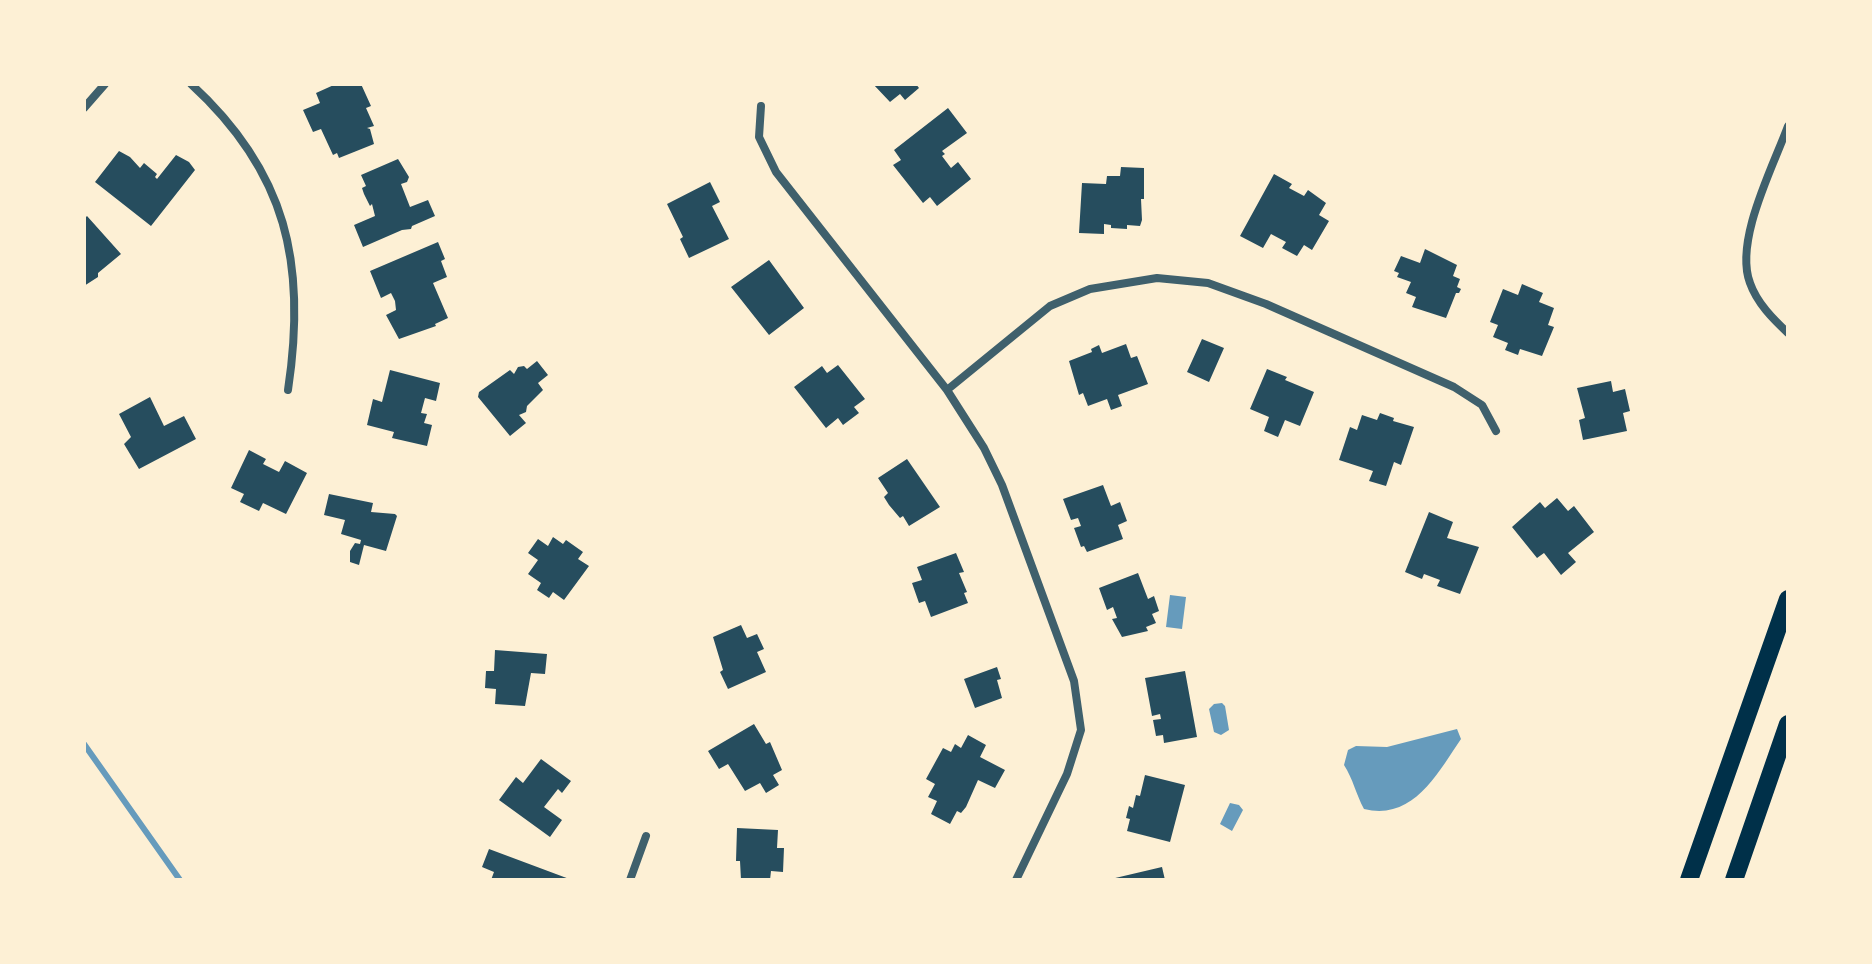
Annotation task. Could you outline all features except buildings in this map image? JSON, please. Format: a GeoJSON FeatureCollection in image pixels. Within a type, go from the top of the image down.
{"type":"FeatureCollection","features":[{"type":"Feature","properties":{"kind":"main road"},"geometry":{"type":"LineString","coordinates":[[1689,880],[1788,599]]}},
{"type":"Feature","properties":{"kind":"main road"},"geometry":{"type":"LineString","coordinates":[[1734,880],[1788,724]]}},
{"type":"Feature","properties":{"kind":"street"},"geometry":{"type":"LineString","coordinates":[[84,108],[105,84]]}},
{"type":"Feature","properties":{"kind":"street"},"geometry":{"type":"LineString","coordinates":[[191,84],[235,130],[257,163],[275,198],[288,236],[296,313],[288,390]]}},
{"type":"Feature","properties":{"kind":"street"},"geometry":{"type":"LineString","coordinates":[[761,106],[759,137],[776,172],[947,390],[984,448],[1002,485],[1074,681],[1081,730],[1067,774],[1016,880]]}},
{"type":"Feature","properties":{"kind":"street"},"geometry":{"type":"LineString","coordinates":[[1788,126],[1754,216],[1746,264],[1756,297],[1788,333]]}},
{"type":"Feature","properties":{"kind":"street"},"geometry":{"type":"LineString","coordinates":[[947,390],[1050,306],[1090,289],[1157,278],[1208,283],[1266,304],[1454,387],[1482,405],[1496,431]]}},
{"type":"Feature","properties":{"kind":"street"},"geometry":{"type":"LineString","coordinates":[[630,880],[646,836]]}},
{"type":"Feature","properties":{"kind":"water"},"geometry":{"type":"Polygon","coordinates":[[[1170,595],[1186,597],[1182,629],[1166,627],[1170,595]]]}},
{"type":"Feature","properties":{"kind":"water"},"geometry":{"type":"Polygon","coordinates":[[[1222,703],[1229,730],[1221,735],[1214,732],[1209,709],[1214,704],[1222,703]]]}},
{"type":"Feature","properties":{"kind":"water"},"geometry":{"type":"Polygon","coordinates":[[[1457,729],[1461,739],[1422,792],[1396,808],[1381,811],[1364,809],[1344,765],[1348,750],[1356,746],[1387,747],[1457,729]]]}},
{"type":"Feature","properties":{"kind":"water"},"geometry":{"type":"Polygon","coordinates":[[[1230,803],[1239,805],[1243,810],[1232,831],[1220,824],[1230,803]]]}},
{"type":"Feature","properties":{"kind":"waterway"},"geometry":{"type":"LineString","coordinates":[[84,744],[180,880]]}}]}
